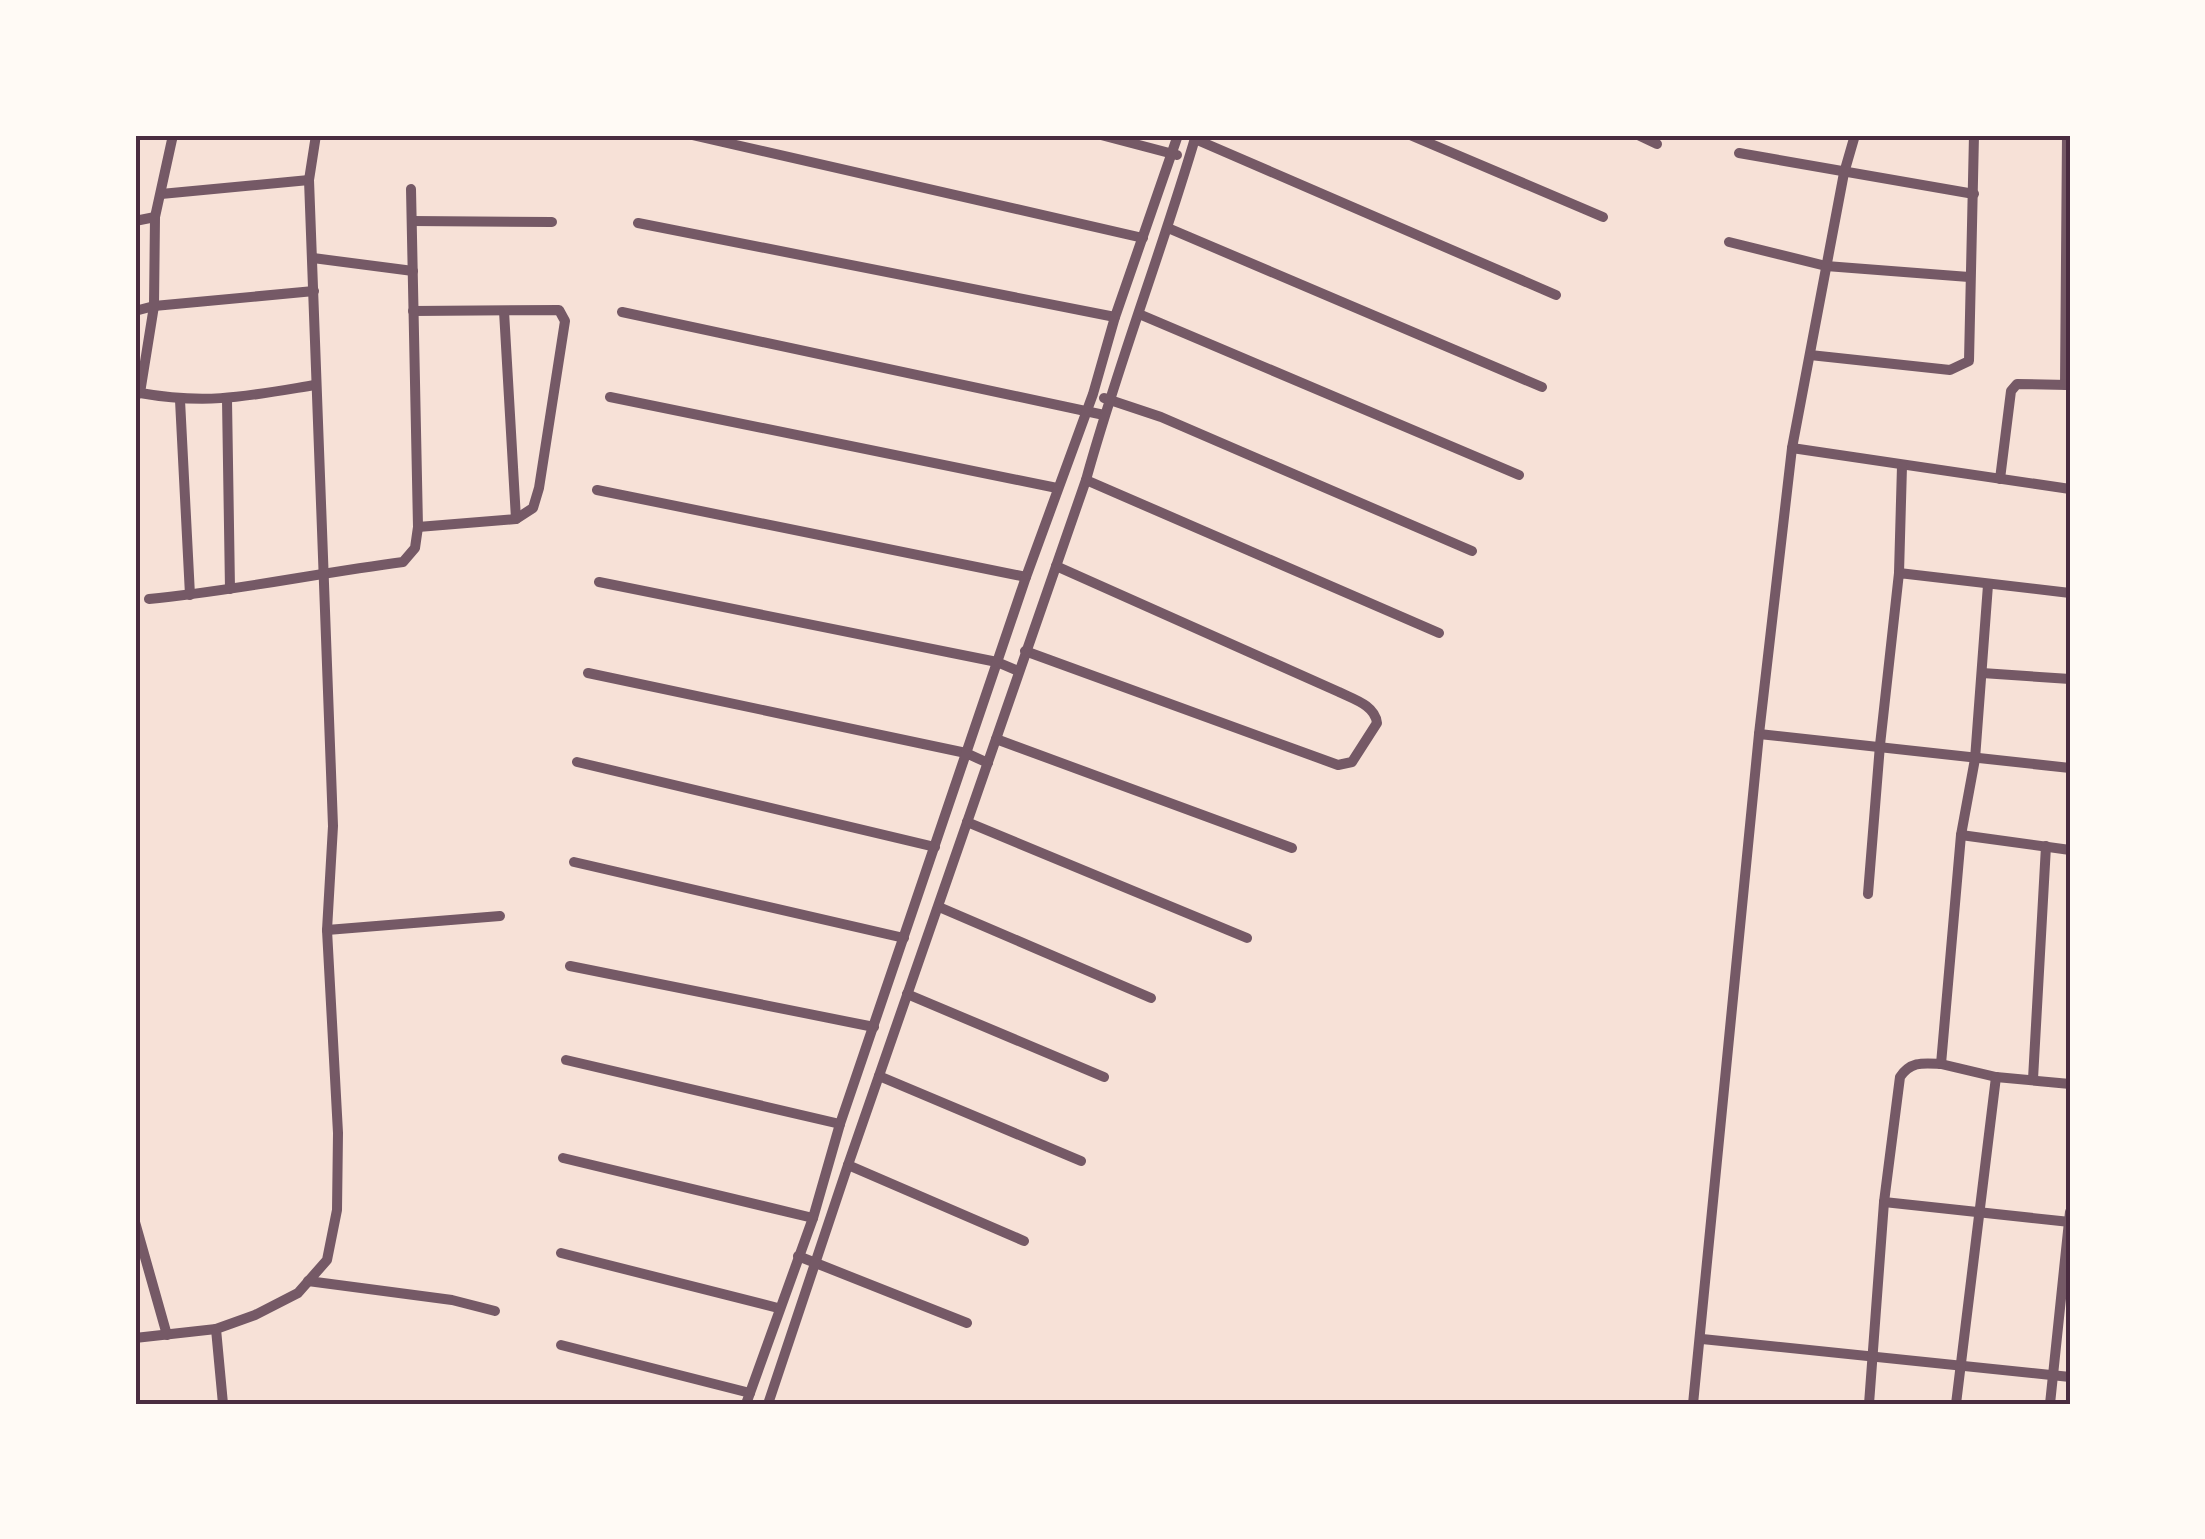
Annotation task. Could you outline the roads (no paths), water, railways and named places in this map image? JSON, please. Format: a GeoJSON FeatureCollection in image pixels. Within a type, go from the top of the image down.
{"type":"FeatureCollection","features":[{"type":"Feature","properties":{"kind":"street"},"geometry":{"type":"LineString","coordinates":[[173,135],[155,216],[154,306],[137,394],[180,400],[226,400],[315,385]]}},
{"type":"Feature","properties":{"kind":"street"},"geometry":{"type":"LineString","coordinates":[[135,1338],[216,1330],[298,1293],[327,1260],[337,1210],[335,1022],[328,930],[333,826],[309,180],[316,135]]}},
{"type":"Feature","properties":{"kind":"street"},"geometry":{"type":"LineString","coordinates":[[692,135],[1142,238]]}},
{"type":"Feature","properties":{"kind":"street"},"geometry":{"type":"LineString","coordinates":[[1101,135],[1190,158]]}},
{"type":"Feature","properties":{"kind":"street"},"geometry":{"type":"LineString","coordinates":[[561,1345],[748,1399],[813,1218],[840,1124],[1026,577],[1094,394],[1115,317],[1178,135]]}},
{"type":"Feature","properties":{"kind":"street"},"geometry":{"type":"LineString","coordinates":[[1410,135],[1603,218]]}},
{"type":"Feature","properties":{"kind":"street"},"geometry":{"type":"LineString","coordinates":[[1638,135],[1657,144]]}},
{"type":"Feature","properties":{"kind":"street"},"geometry":{"type":"LineString","coordinates":[[1694,1404],[1758,734],[1792,448],[1854,135]]}},
{"type":"Feature","properties":{"kind":"street"},"geometry":{"type":"LineString","coordinates":[[1810,355],[1950,370],[1970,361],[1974,135]]}},
{"type":"Feature","properties":{"kind":"street"},"geometry":{"type":"LineString","coordinates":[[2000,479],[2010,391],[2017,384],[2068,385],[2067,135]]}},
{"type":"Feature","properties":{"kind":"street"},"geometry":{"type":"LineString","coordinates":[[768,1404],[1086,480],[1195,137],[1556,295]]}},
{"type":"Feature","properties":{"kind":"street"},"geometry":{"type":"LineString","coordinates":[[1740,153],[1974,194]]}},
{"type":"Feature","properties":{"kind":"street"},"geometry":{"type":"LineString","coordinates":[[161,194],[309,180]]}},
{"type":"Feature","properties":{"kind":"street"},"geometry":{"type":"LineString","coordinates":[[149,599],[403,562],[415,548],[418,528],[411,190]]}},
{"type":"Feature","properties":{"kind":"street"},"geometry":{"type":"LineString","coordinates":[[135,221],[155,216]]}},
{"type":"Feature","properties":{"kind":"street"},"geometry":{"type":"LineString","coordinates":[[412,220],[552,222]]}},
{"type":"Feature","properties":{"kind":"street"},"geometry":{"type":"LineString","coordinates":[[638,223],[1115,317]]}},
{"type":"Feature","properties":{"kind":"street"},"geometry":{"type":"LineString","coordinates":[[1168,228],[1542,387]]}},
{"type":"Feature","properties":{"kind":"street"},"geometry":{"type":"LineString","coordinates":[[1729,242],[1826,266],[1969,277]]}},
{"type":"Feature","properties":{"kind":"street"},"geometry":{"type":"LineString","coordinates":[[313,258],[412,271]]}},
{"type":"Feature","properties":{"kind":"street"},"geometry":{"type":"LineString","coordinates":[[135,311],[314,290]]}},
{"type":"Feature","properties":{"kind":"street"},"geometry":{"type":"LineString","coordinates":[[413,311],[558,310],[565,322],[536,503],[516,519],[418,528]]}},
{"type":"Feature","properties":{"kind":"street"},"geometry":{"type":"LineString","coordinates":[[504,312],[516,519]]}},
{"type":"Feature","properties":{"kind":"street"},"geometry":{"type":"LineString","coordinates":[[622,312],[1104,415]]}},
{"type":"Feature","properties":{"kind":"street"},"geometry":{"type":"LineString","coordinates":[[1139,314],[1518,475]]}},
{"type":"Feature","properties":{"kind":"street"},"geometry":{"type":"LineString","coordinates":[[1094,394],[1160,416],[1472,551]]}},
{"type":"Feature","properties":{"kind":"street"},"geometry":{"type":"LineString","coordinates":[[610,397],[1057,488]]}},
{"type":"Feature","properties":{"kind":"street"},"geometry":{"type":"LineString","coordinates":[[180,400],[190,595]]}},
{"type":"Feature","properties":{"kind":"street"},"geometry":{"type":"LineString","coordinates":[[226,400],[230,589]]}},
{"type":"Feature","properties":{"kind":"street"},"geometry":{"type":"LineString","coordinates":[[1792,448],[2070,489]]}},
{"type":"Feature","properties":{"kind":"street"},"geometry":{"type":"LineString","coordinates":[[1868,894],[1900,573],[1902,466]]}},
{"type":"Feature","properties":{"kind":"street"},"geometry":{"type":"LineString","coordinates":[[1086,480],[1439,633]]}},
{"type":"Feature","properties":{"kind":"street"},"geometry":{"type":"LineString","coordinates":[[596,490],[1026,577]]}},
{"type":"Feature","properties":{"kind":"street"},"geometry":{"type":"LineString","coordinates":[[1025,651],[1338,765],[1352,762],[1377,723],[1366,705],[1056,566]]}},
{"type":"Feature","properties":{"kind":"street"},"geometry":{"type":"LineString","coordinates":[[1900,573],[2070,593]]}},
{"type":"Feature","properties":{"kind":"street"},"geometry":{"type":"LineString","coordinates":[[598,582],[997,662],[1018,671]]}},
{"type":"Feature","properties":{"kind":"street"},"geometry":{"type":"LineString","coordinates":[[1942,1064],[1960,836],[1975,759],[1988,585]]}},
{"type":"Feature","properties":{"kind":"street"},"geometry":{"type":"LineString","coordinates":[[588,672],[966,754],[988,763]]}},
{"type":"Feature","properties":{"kind":"street"},"geometry":{"type":"LineString","coordinates":[[1982,673],[2070,679]]}},
{"type":"Feature","properties":{"kind":"street"},"geometry":{"type":"LineString","coordinates":[[1758,734],[2070,768]]}},
{"type":"Feature","properties":{"kind":"street"},"geometry":{"type":"LineString","coordinates":[[996,739],[1292,848]]}},
{"type":"Feature","properties":{"kind":"street"},"geometry":{"type":"LineString","coordinates":[[578,762],[936,847]]}},
{"type":"Feature","properties":{"kind":"street"},"geometry":{"type":"LineString","coordinates":[[967,822],[1248,938]]}},
{"type":"Feature","properties":{"kind":"street"},"geometry":{"type":"LineString","coordinates":[[1960,836],[2070,850]]}},
{"type":"Feature","properties":{"kind":"street"},"geometry":{"type":"LineString","coordinates":[[2032,1079],[2046,846]]}},
{"type":"Feature","properties":{"kind":"street"},"geometry":{"type":"LineString","coordinates":[[574,862],[904,938]]}},
{"type":"Feature","properties":{"kind":"street"},"geometry":{"type":"LineString","coordinates":[[940,907],[1151,998]]}},
{"type":"Feature","properties":{"kind":"street"},"geometry":{"type":"LineString","coordinates":[[328,930],[500,916]]}},
{"type":"Feature","properties":{"kind":"street"},"geometry":{"type":"LineString","coordinates":[[570,966],[874,1027]]}},
{"type":"Feature","properties":{"kind":"street"},"geometry":{"type":"LineString","coordinates":[[907,994],[1104,1077]]}},
{"type":"Feature","properties":{"kind":"street"},"geometry":{"type":"LineString","coordinates":[[566,1060],[840,1124]]}},
{"type":"Feature","properties":{"kind":"street"},"geometry":{"type":"LineString","coordinates":[[1869,1404],[1884,1202],[1900,1077],[1906,1067],[1942,1064],[1996,1078],[2070,1084]]}},
{"type":"Feature","properties":{"kind":"street"},"geometry":{"type":"LineString","coordinates":[[879,1076],[1081,1161]]}},
{"type":"Feature","properties":{"kind":"street"},"geometry":{"type":"LineString","coordinates":[[1956,1404],[1996,1078]]}},
{"type":"Feature","properties":{"kind":"street"},"geometry":{"type":"LineString","coordinates":[[563,1158],[813,1218]]}},
{"type":"Feature","properties":{"kind":"street"},"geometry":{"type":"LineString","coordinates":[[848,1165],[1024,1241]]}},
{"type":"Feature","properties":{"kind":"street"},"geometry":{"type":"LineString","coordinates":[[826,1174],[844,1179]]}},
{"type":"Feature","properties":{"kind":"street"},"geometry":{"type":"LineString","coordinates":[[1884,1202],[2069,1222]]}},
{"type":"Feature","properties":{"kind":"street"},"geometry":{"type":"LineString","coordinates":[[2050,1404],[2070,1212]]}},
{"type":"Feature","properties":{"kind":"street"},"geometry":{"type":"LineString","coordinates":[[135,1222],[167,1335]]}},
{"type":"Feature","properties":{"kind":"street"},"geometry":{"type":"LineString","coordinates":[[561,1253],[778,1308]]}},
{"type":"Feature","properties":{"kind":"street"},"geometry":{"type":"LineString","coordinates":[[798,1256],[968,1324]]}},
{"type":"Feature","properties":{"kind":"street"},"geometry":{"type":"LineString","coordinates":[[308,1281],[452,1300],[494,1312]]}},
{"type":"Feature","properties":{"kind":"street"},"geometry":{"type":"LineString","coordinates":[[216,1330],[222,1404]]}},
{"type":"Feature","properties":{"kind":"street"},"geometry":{"type":"LineString","coordinates":[[1702,1339],[2070,1377]]}}]}
